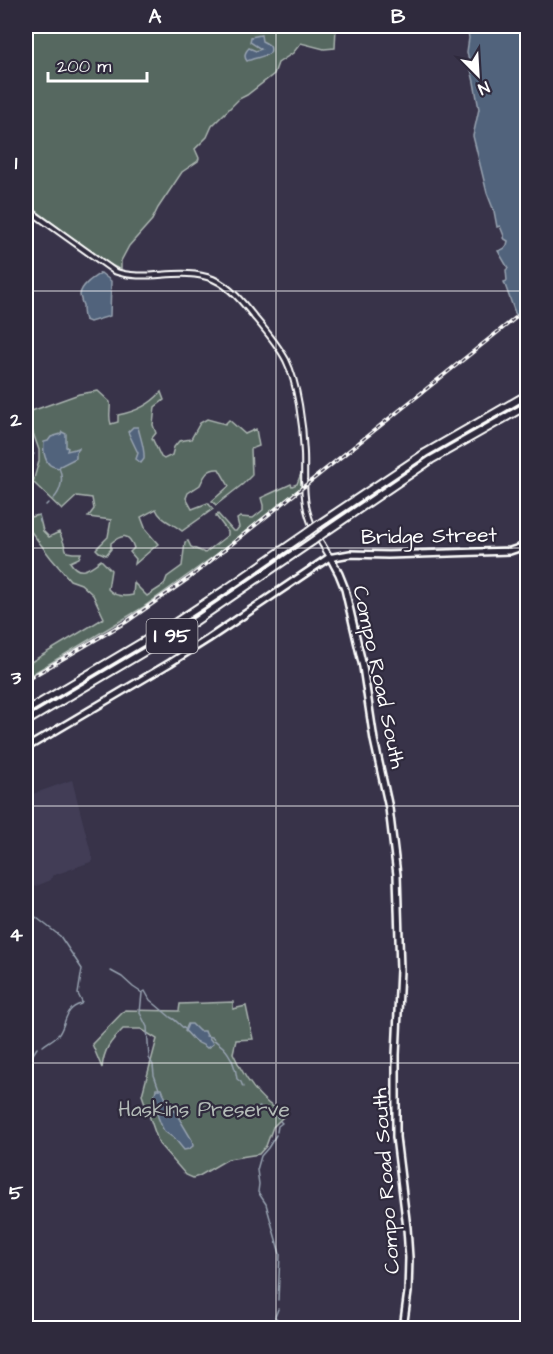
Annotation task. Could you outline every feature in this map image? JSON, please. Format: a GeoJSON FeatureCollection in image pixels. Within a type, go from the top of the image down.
{"type":"FeatureCollection","features":[{"type":"Feature","properties":{"kind":"highway","name":"I 95"},"geometry":{"type":"LineString","coordinates":[[26,711],[176,622],[415,460],[528,394]]}},
{"type":"Feature","properties":{"kind":"highway","name":"I 95"},"geometry":{"type":"LineString","coordinates":[[26,723],[193,623],[416,470],[528,405]]}},
{"type":"Feature","properties":{"kind":"main road","name":"Bridge Street"},"geometry":{"type":"LineString","coordinates":[[330,557],[350,554],[510,551],[528,544]]}},
{"type":"Feature","properties":{"kind":"main road"},"geometry":{"type":"LineString","coordinates":[[26,748],[170,663],[330,557]]}},
{"type":"Feature","properties":{"kind":"main road","name":"Compo Road South"},"geometry":{"type":"LineString","coordinates":[[330,557],[345,589],[363,667],[374,740],[389,808],[397,875],[400,970],[396,1049],[396,1133],[409,1258],[408,1292],[403,1329]]}},
{"type":"Feature","properties":{"kind":"street","name":"Compo Road South"},"geometry":{"type":"LineString","coordinates":[[26,208],[114,271],[127,275],[203,276],[219,282],[241,300],[274,341],[291,373],[303,441],[307,510],[311,524],[330,557]]}},
{"type":"Feature","properties":{"kind":"shaded area"},"geometry":{"type":"Polygon","coordinates":[[[72,780],[93,861],[52,876],[51,880],[26,890],[26,827],[30,822],[26,815],[26,787],[30,795],[72,780]]]}},
{"type":"Feature","properties":{"kind":"green space"},"geometry":{"type":"Polygon","coordinates":[[[26,26],[336,27],[335,48],[324,49],[301,43],[293,53],[278,63],[274,74],[239,99],[212,126],[207,137],[195,149],[198,161],[182,172],[152,220],[129,246],[121,261],[121,270],[105,262],[26,203],[26,26]]]}},
{"type":"Feature","properties":{"kind":"green space"},"geometry":{"type":"Polygon","coordinates":[[[98,391],[110,402],[111,424],[118,422],[118,415],[141,407],[161,392],[164,400],[155,407],[153,425],[156,433],[152,438],[164,459],[172,455],[179,441],[191,439],[200,423],[207,419],[225,424],[229,420],[245,434],[256,429],[259,446],[251,449],[252,475],[216,505],[212,501],[229,486],[219,469],[209,472],[200,485],[188,493],[186,498],[192,509],[208,503],[213,509],[182,531],[164,519],[156,509],[141,517],[146,530],[158,544],[135,564],[136,559],[130,552],[134,548],[125,536],[111,543],[111,549],[106,555],[96,549],[108,537],[111,520],[88,517],[94,509],[92,498],[77,496],[62,510],[33,482],[39,461],[39,450],[26,413],[79,394],[98,391]]]}},
{"type":"Feature","properties":{"kind":"green space"},"geometry":{"type":"Polygon","coordinates":[[[302,471],[302,487],[217,554],[142,608],[29,676],[26,672],[26,665],[104,618],[93,595],[81,584],[70,580],[26,525],[26,518],[39,515],[43,531],[49,537],[59,532],[67,552],[81,553],[79,558],[70,562],[73,567],[81,570],[88,569],[101,560],[111,570],[108,589],[114,594],[133,595],[134,583],[147,596],[164,585],[167,577],[182,566],[185,542],[188,541],[191,547],[205,553],[228,535],[216,516],[218,514],[233,531],[236,531],[239,527],[237,519],[240,517],[253,518],[263,510],[261,498],[291,484],[292,486],[297,484],[302,471]]]}},
{"type":"Feature","properties":{"kind":"green space","name":"Haskins Preserve"},"geometry":{"type":"Polygon","coordinates":[[[233,1002],[233,1009],[246,1006],[253,1039],[236,1040],[233,1053],[236,1060],[263,1099],[287,1113],[273,1127],[266,1146],[259,1154],[228,1159],[193,1178],[186,1175],[159,1144],[142,1095],[157,1039],[141,1029],[123,1029],[108,1046],[102,1068],[92,1044],[125,1010],[179,1011],[180,1004],[233,1002]]]}},
{"type":"Feature","properties":{"kind":"water"},"geometry":{"type":"Polygon","coordinates":[[[467,26],[527,26],[527,334],[525,326],[515,313],[504,282],[507,281],[506,270],[508,268],[498,251],[505,248],[508,241],[503,238],[500,226],[497,227],[473,136],[479,109],[467,52],[469,38],[467,26]]]}},
{"type":"Feature","properties":{"kind":"water"},"geometry":{"type":"Polygon","coordinates":[[[261,35],[262,41],[270,47],[270,53],[247,61],[245,54],[249,48],[256,51],[261,49],[250,42],[251,37],[261,35]]]}},
{"type":"Feature","properties":{"kind":"water"},"geometry":{"type":"Polygon","coordinates":[[[101,273],[111,281],[110,316],[90,322],[85,320],[80,295],[85,285],[101,273]]]}},
{"type":"Feature","properties":{"kind":"water"},"geometry":{"type":"Polygon","coordinates":[[[133,427],[138,427],[143,447],[144,459],[141,463],[136,459],[138,453],[128,432],[133,427]]]}},
{"type":"Feature","properties":{"kind":"water"},"geometry":{"type":"Polygon","coordinates":[[[62,432],[66,434],[67,451],[79,449],[76,452],[76,458],[59,468],[52,466],[46,460],[44,442],[62,432]]]}},
{"type":"Feature","properties":{"kind":"water"},"geometry":{"type":"Polygon","coordinates":[[[188,1024],[192,1024],[199,1031],[205,1031],[213,1044],[207,1048],[194,1040],[185,1031],[188,1024]]]}},
{"type":"Feature","properties":{"kind":"water"},"geometry":{"type":"Polygon","coordinates":[[[156,1089],[162,1089],[167,1102],[192,1140],[193,1146],[189,1149],[184,1150],[164,1131],[154,1098],[156,1089]]]}},
{"type":"Feature","properties":{"kind":"waterway"},"geometry":{"type":"LineString","coordinates":[[28,459],[34,454]]}},
{"type":"Feature","properties":{"kind":"waterway"},"geometry":{"type":"LineString","coordinates":[[53,499],[61,485],[59,468]]}},
{"type":"Feature","properties":{"kind":"waterway"},"geometry":{"type":"LineString","coordinates":[[39,515],[40,522]]}},
{"type":"Feature","properties":{"kind":"waterway"},"geometry":{"type":"LineString","coordinates":[[26,911],[60,936],[82,969],[78,994],[81,1004],[69,1013],[59,1034],[43,1046]]}},
{"type":"Feature","properties":{"kind":"waterway"},"geometry":{"type":"LineString","coordinates":[[111,971],[142,993],[140,1013],[147,1027],[149,1058],[159,1089]]}},
{"type":"Feature","properties":{"kind":"waterway"},"geometry":{"type":"LineString","coordinates":[[142,993],[145,991],[150,1000],[169,1016]]}},
{"type":"Feature","properties":{"kind":"waterway"},"geometry":{"type":"LineString","coordinates":[[170,1017],[185,1029]]}},
{"type":"Feature","properties":{"kind":"waterway"},"geometry":{"type":"LineString","coordinates":[[206,1036],[212,1037],[226,1050],[233,1062],[237,1079],[243,1087]]}},
{"type":"Feature","properties":{"kind":"waterway"},"geometry":{"type":"LineString","coordinates":[[26,1065],[37,1048]]}},
{"type":"Feature","properties":{"kind":"waterway"},"geometry":{"type":"LineString","coordinates":[[259,1107],[274,1113]]}},
{"type":"Feature","properties":{"kind":"waterway"},"geometry":{"type":"LineString","coordinates":[[275,1114],[278,1118]]}},
{"type":"Feature","properties":{"kind":"waterway"},"geometry":{"type":"LineString","coordinates":[[277,1132],[278,1126],[282,1123],[280,1121]]}},
{"type":"Feature","properties":{"kind":"waterway"},"geometry":{"type":"LineString","coordinates":[[276,1135],[261,1156],[257,1170],[258,1192],[266,1204],[280,1254],[278,1300]]}},
{"type":"Feature","properties":{"kind":"waterway"},"geometry":{"type":"LineString","coordinates":[[278,1309],[275,1317],[283,1325],[282,1328]]}},
{"type":"Feature","properties":{"kind":"railway"},"geometry":{"type":"LineString","coordinates":[[26,680],[126,622],[189,578],[528,308]]}}]}
